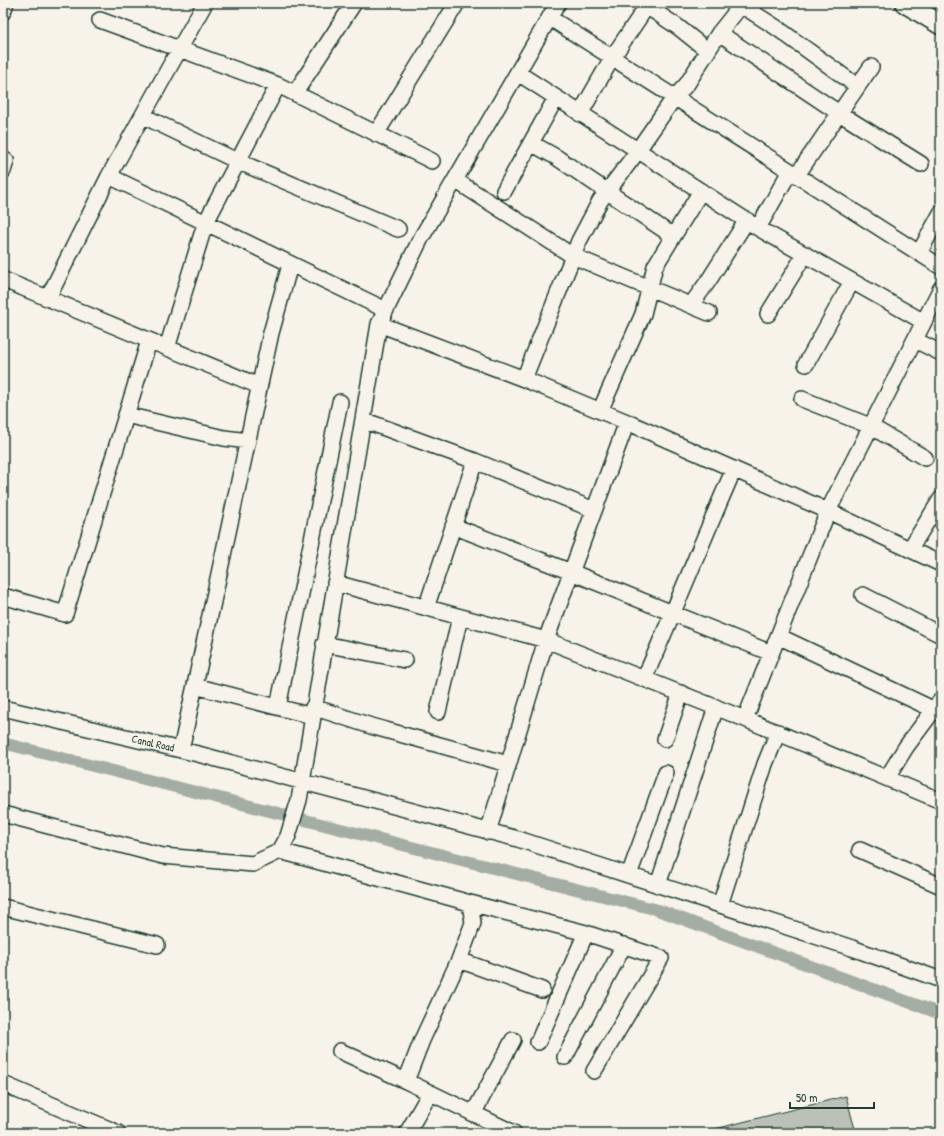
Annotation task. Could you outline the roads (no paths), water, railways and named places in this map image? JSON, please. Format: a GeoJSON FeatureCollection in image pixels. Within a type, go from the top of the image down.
{"type":"FeatureCollection","features":[{"type":"Feature","properties":{"kind":"main road"},"geometry":{"type":"LineString","coordinates":[[905,3],[941,25]]}},
{"type":"Feature","properties":{"kind":"street"},"geometry":{"type":"LineString","coordinates":[[3,12],[6,3]]}},
{"type":"Feature","properties":{"kind":"street"},"geometry":{"type":"LineString","coordinates":[[48,298],[109,176],[204,3]]}},
{"type":"Feature","properties":{"kind":"street"},"geometry":{"type":"LineString","coordinates":[[295,93],[354,3]]}},
{"type":"Feature","properties":{"kind":"street"},"geometry":{"type":"LineString","coordinates":[[376,134],[457,3]]}},
{"type":"Feature","properties":{"kind":"street"},"geometry":{"type":"LineString","coordinates":[[3,814],[163,856],[253,864],[280,851],[288,836],[302,782],[379,324],[420,240],[558,3]]}},
{"type":"Feature","properties":{"kind":"street"},"geometry":{"type":"LineString","coordinates":[[524,379],[573,256],[600,201],[674,98],[687,84],[719,33],[741,4],[857,86]]}},
{"type":"Feature","properties":{"kind":"street"},"geometry":{"type":"LineString","coordinates":[[580,114],[645,5],[678,27],[708,51]]}},
{"type":"Feature","properties":{"kind":"street"},"geometry":{"type":"LineString","coordinates":[[550,18],[941,267]]}},
{"type":"Feature","properties":{"kind":"street"},"geometry":{"type":"LineString","coordinates":[[100,20],[278,85],[432,161]]}},
{"type":"Feature","properties":{"kind":"street"},"geometry":{"type":"LineString","coordinates":[[719,33],[839,114],[921,164]]}},
{"type":"Feature","properties":{"kind":"street"},"geometry":{"type":"LineString","coordinates":[[691,305],[752,224],[794,173],[839,114],[870,66]]}},
{"type":"Feature","properties":{"kind":"street"},"geometry":{"type":"LineString","coordinates":[[518,73],[752,224],[924,322]]}},
{"type":"Feature","properties":{"kind":"street"},"geometry":{"type":"LineString","coordinates":[[167,348],[206,224],[237,161],[278,85]]}},
{"type":"Feature","properties":{"kind":"street"},"geometry":{"type":"LineString","coordinates":[[504,191],[556,98]]}},
{"type":"Feature","properties":{"kind":"street"},"geometry":{"type":"LineString","coordinates":[[143,116],[237,161],[398,229]]}},
{"type":"Feature","properties":{"kind":"street"},"geometry":{"type":"LineString","coordinates":[[531,143],[607,191],[673,236]]}},
{"type":"Feature","properties":{"kind":"street"},"geometry":{"type":"LineString","coordinates":[[3,159],[6,161],[3,171]]}},
{"type":"Feature","properties":{"kind":"street"},"geometry":{"type":"LineString","coordinates":[[109,176],[290,265],[386,310]]}},
{"type":"Feature","properties":{"kind":"street"},"geometry":{"type":"LineString","coordinates":[[455,180],[573,256],[649,286],[709,313]]}},
{"type":"Feature","properties":{"kind":"street"},"geometry":{"type":"LineString","coordinates":[[600,411],[643,314],[655,266],[701,191]]}},
{"type":"Feature","properties":{"kind":"street"},"geometry":{"type":"LineString","coordinates":[[919,253],[941,213]]}},
{"type":"Feature","properties":{"kind":"street"},"geometry":{"type":"LineString","coordinates":[[768,314],[805,254]]}},
{"type":"Feature","properties":{"kind":"street"},"geometry":{"type":"LineString","coordinates":[[181,750],[271,333],[290,265]]}},
{"type":"Feature","properties":{"kind":"street"},"geometry":{"type":"LineString","coordinates":[[4,280],[260,386]]}},
{"type":"Feature","properties":{"kind":"street"},"geometry":{"type":"LineString","coordinates":[[806,364],[852,281]]}},
{"type":"Feature","properties":{"kind":"street"},"geometry":{"type":"LineString","coordinates":[[745,719],[828,511],[941,288]]}},
{"type":"Feature","properties":{"kind":"street"},"geometry":{"type":"LineString","coordinates":[[379,324],[524,379],[627,422],[828,511],[941,564]]}},
{"type":"Feature","properties":{"kind":"street"},"geometry":{"type":"LineString","coordinates":[[915,340],[941,353]]}},
{"type":"Feature","properties":{"kind":"street"},"geometry":{"type":"LineString","coordinates":[[3,596],[65,614],[149,341]]}},
{"type":"Feature","properties":{"kind":"street"},"geometry":{"type":"LineString","coordinates":[[802,399],[870,426],[925,458]]}},
{"type":"Feature","properties":{"kind":"street"},"geometry":{"type":"LineString","coordinates":[[278,707],[340,402]]}},
{"type":"Feature","properties":{"kind":"street"},"geometry":{"type":"LineString","coordinates":[[126,415],[224,438],[248,441]]}},
{"type":"Feature","properties":{"kind":"street"},"geometry":{"type":"LineString","coordinates":[[363,420],[476,461],[594,510]]}},
{"type":"Feature","properties":{"kind":"street"},"geometry":{"type":"LineString","coordinates":[[488,832],[546,640],[627,422]]}},
{"type":"Feature","properties":{"kind":"street"},"geometry":{"type":"LineString","coordinates":[[426,608],[476,461]]}},
{"type":"Feature","properties":{"kind":"street"},"geometry":{"type":"LineString","coordinates":[[644,679],[674,614],[697,553],[734,469]]}},
{"type":"Feature","properties":{"kind":"street"},"geometry":{"type":"LineString","coordinates":[[910,549],[941,499]]}},
{"type":"Feature","properties":{"kind":"street"},"geometry":{"type":"LineString","coordinates":[[454,526],[771,653]]}},
{"type":"Feature","properties":{"kind":"street"},"geometry":{"type":"LineString","coordinates":[[335,583],[546,640],[778,732],[941,800]]}},
{"type":"Feature","properties":{"kind":"street"},"geometry":{"type":"LineString","coordinates":[[862,595],[941,635]]}},
{"type":"Feature","properties":{"kind":"street"},"geometry":{"type":"LineString","coordinates":[[438,712],[460,617]]}},
{"type":"Feature","properties":{"kind":"street"},"geometry":{"type":"LineString","coordinates":[[778,636],[939,707],[906,747],[887,778]]}},
{"type":"Feature","properties":{"kind":"street"},"geometry":{"type":"LineString","coordinates":[[324,644],[405,660]]}},
{"type":"Feature","properties":{"kind":"street"},"geometry":{"type":"LineString","coordinates":[[195,686],[278,707],[313,711],[508,764]]}},
{"type":"Feature","properties":{"kind":"street"},"geometry":{"type":"LineString","coordinates":[[665,739],[680,693]]}},
{"type":"Feature","properties":{"kind":"street"},"geometry":{"type":"LineString","coordinates":[[658,885],[716,707]]}},
{"type":"Feature","properties":{"kind":"street","name":"Canal Road"},"geometry":{"type":"LineString","coordinates":[[3,708],[181,750],[518,840],[852,948],[941,980]]}},
{"type":"Feature","properties":{"kind":"street"},"geometry":{"type":"LineString","coordinates":[[720,905],[765,764],[778,732]]}},
{"type":"Feature","properties":{"kind":"street"},"geometry":{"type":"LineString","coordinates":[[629,875],[666,773]]}},
{"type":"Feature","properties":{"kind":"street"},"geometry":{"type":"LineString","coordinates":[[860,850],[941,886]]}},
{"type":"Feature","properties":{"kind":"street"},"geometry":{"type":"LineString","coordinates":[[280,851],[586,933],[661,958],[594,1071]]}},
{"type":"Feature","properties":{"kind":"street"},"geometry":{"type":"LineString","coordinates":[[406,1081],[422,1040],[459,960],[473,923],[470,903]]}},
{"type":"Feature","properties":{"kind":"street"},"geometry":{"type":"LineString","coordinates":[[3,907],[158,945]]}},
{"type":"Feature","properties":{"kind":"street"},"geometry":{"type":"LineString","coordinates":[[538,1042],[586,933]]}},
{"type":"Feature","properties":{"kind":"street"},"geometry":{"type":"LineString","coordinates":[[565,1058],[624,945]]}},
{"type":"Feature","properties":{"kind":"street"},"geometry":{"type":"LineString","coordinates":[[459,960],[542,990]]}},
{"type":"Feature","properties":{"kind":"street"},"geometry":{"type":"LineString","coordinates":[[473,1114],[513,1040]]}},
{"type":"Feature","properties":{"kind":"street"},"geometry":{"type":"LineString","coordinates":[[340,1051],[514,1133]]}},
{"type":"Feature","properties":{"kind":"street"},"geometry":{"type":"LineString","coordinates":[[3,1084],[112,1132]]}},
{"type":"Feature","properties":{"kind":"street"},"geometry":{"type":"LineString","coordinates":[[408,1133],[430,1093]]}},
{"type":"Feature","properties":{"kind":"waterway"},"geometry":{"type":"LineString","coordinates":[[3,743],[658,910],[941,1014]]}}]}
